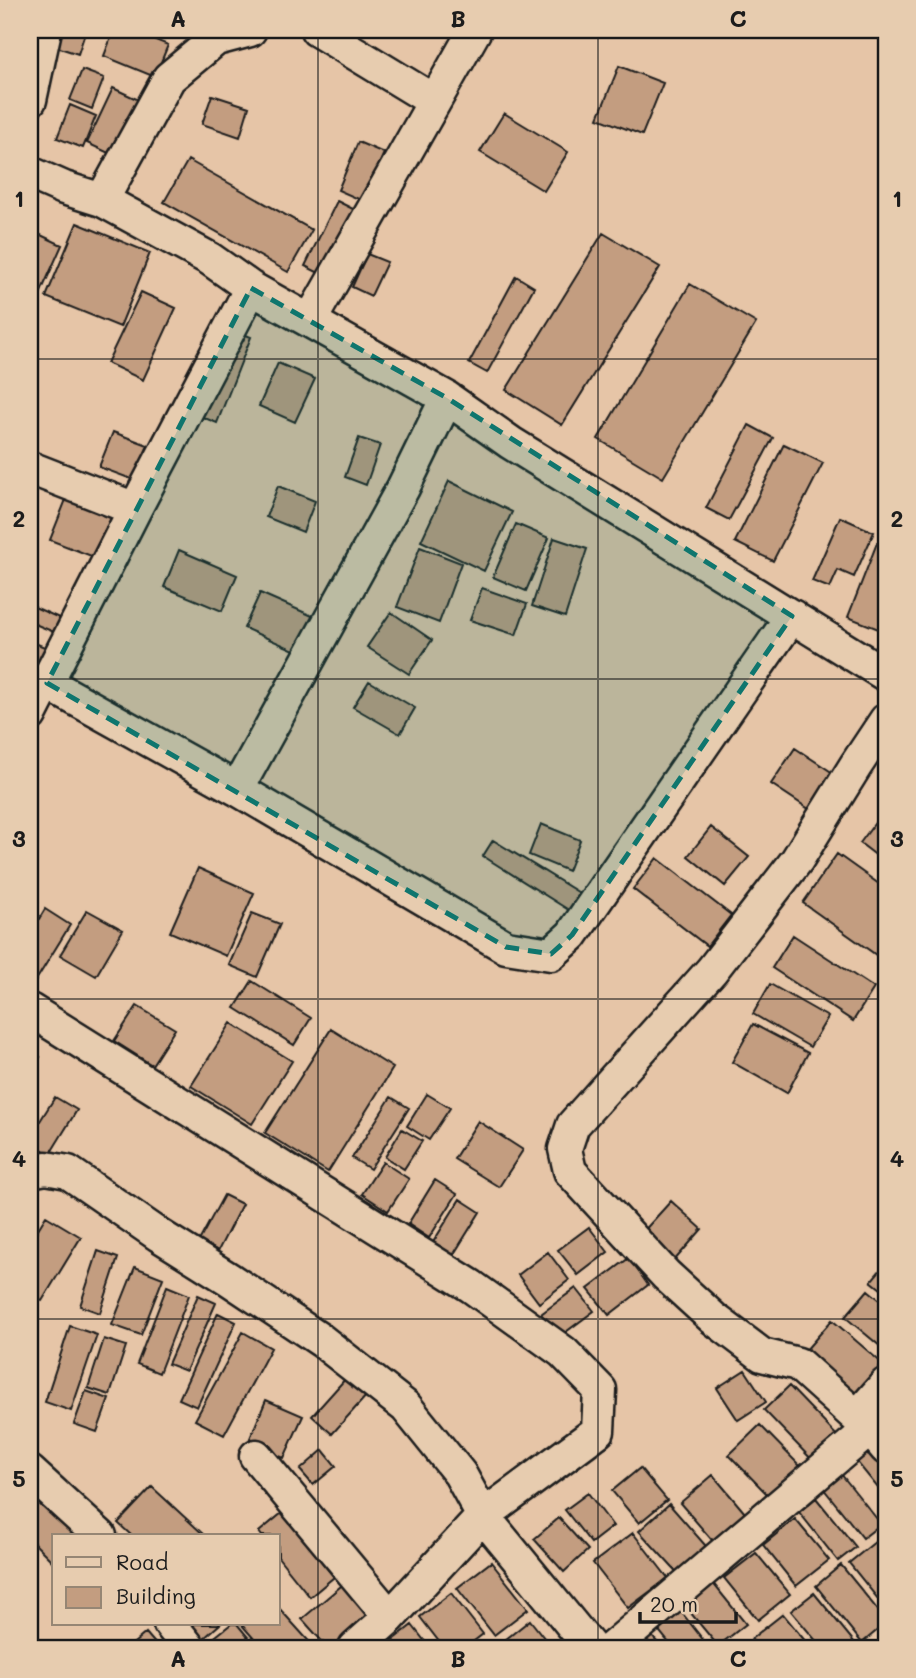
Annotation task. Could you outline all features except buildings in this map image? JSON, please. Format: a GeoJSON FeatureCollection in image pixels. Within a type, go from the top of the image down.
{"type":"FeatureCollection","features":[{"type":"Feature","properties":{"kind":"street"},"geometry":{"type":"LineString","coordinates":[[30,100],[45,30]]}},
{"type":"Feature","properties":{"kind":"street"},"geometry":{"type":"LineString","coordinates":[[102,200],[169,78],[216,39],[250,30]]}},
{"type":"Feature","properties":{"kind":"street"},"geometry":{"type":"LineString","coordinates":[[317,30],[434,101]]}},
{"type":"Feature","properties":{"kind":"street"},"geometry":{"type":"LineString","coordinates":[[310,321],[475,30]]}},
{"type":"Feature","properties":{"kind":"street"},"geometry":{"type":"LineString","coordinates":[[30,173],[64,188],[102,200],[210,259],[251,288],[447,398],[511,443],[886,675]]}},
{"type":"Feature","properties":{"kind":"street"},"geometry":{"type":"LineString","coordinates":[[30,715],[251,288]]}},
{"type":"Feature","properties":{"kind":"street"},"geometry":{"type":"LineString","coordinates":[[237,789],[402,488],[447,398]]}},
{"type":"Feature","properties":{"kind":"street"},"geometry":{"type":"LineString","coordinates":[[30,468],[135,509]]}},
{"type":"Feature","properties":{"kind":"street"},"geometry":{"type":"LineString","coordinates":[[47,682],[237,789],[506,947],[551,954],[572,935],[792,616]]}},
{"type":"Feature","properties":{"kind":"street"},"geometry":{"type":"LineString","coordinates":[[871,1432],[798,1364],[762,1355],[713,1318],[666,1275],[570,1171],[565,1149],[573,1125],[712,970],[797,860],[886,720]]}},
{"type":"Feature","properties":{"kind":"street"},"geometry":{"type":"LineString","coordinates":[[30,1010],[471,1286],[564,1352],[600,1390],[598,1431],[483,1516],[390,1617],[355,1648]]}},
{"type":"Feature","properties":{"kind":"street"},"geometry":{"type":"LineString","coordinates":[[30,1171],[46,1168],[68,1172],[322,1341],[406,1407],[460,1474],[483,1516],[591,1648]]}},
{"type":"Feature","properties":{"kind":"street"},"geometry":{"type":"LineString","coordinates":[[612,1648],[871,1432],[886,1384]]}},
{"type":"Feature","properties":{"kind":"street"},"geometry":{"type":"LineString","coordinates":[[256,1456],[390,1617]]}},
{"type":"Feature","properties":{"kind":"street"},"geometry":{"type":"LineString","coordinates":[[30,1472],[98,1534]]}},
{"type":"Feature","properties":{"kind":"street"},"geometry":{"type":"LineString","coordinates":[[172,1626],[189,1648]]}},
{"type":"Feature","properties":{"kind":"highlighted area"},"geometry":{"type":"Polygon","coordinates":[[[251,288],[447,398],[792,616],[572,935],[551,954],[506,947],[47,683],[251,288]]]}}]}
